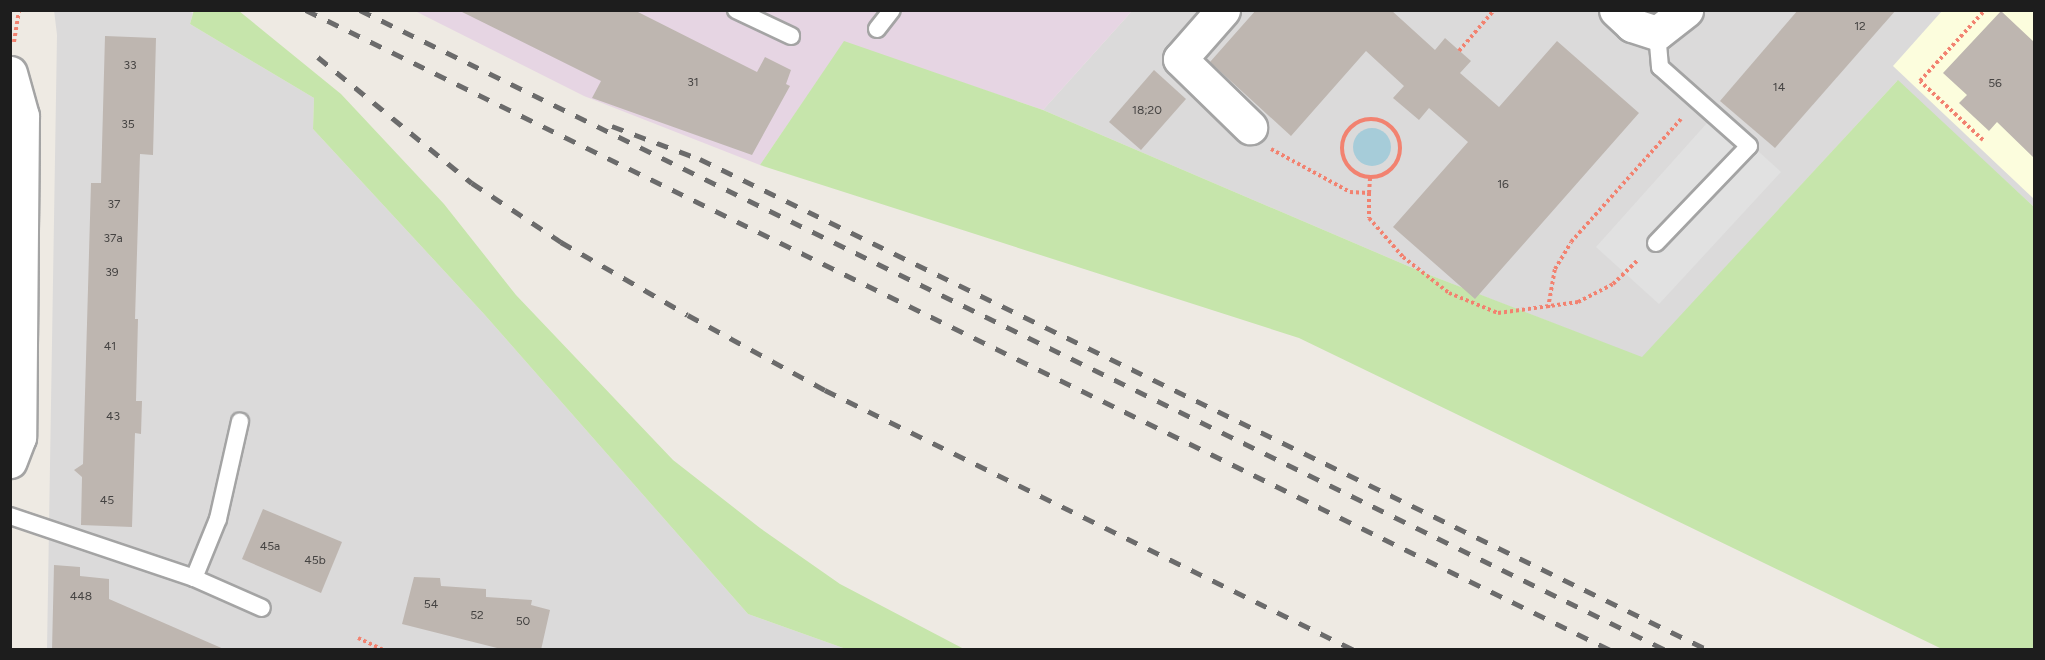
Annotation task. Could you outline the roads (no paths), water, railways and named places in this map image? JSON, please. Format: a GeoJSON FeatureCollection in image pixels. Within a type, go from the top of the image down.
{"type":"FeatureCollection","features":[{"type":"Feature","properties":{"kind":"street"},"geometry":{"type":"LineString","coordinates":[[1223,10],[1180,59],[1250,127]]}},
{"type":"Feature","properties":{"kind":"street"},"geometry":{"type":"LineString","coordinates":[[1616,10],[1632,25],[1657,33],[1686,10]]}},
{"type":"Feature","properties":{"kind":"street"},"geometry":{"type":"LineString","coordinates":[[10,73],[22,116],[19,437],[10,461]]}},
{"type":"Feature","properties":{"kind":"lane"},"geometry":{"type":"LineString","coordinates":[[736,10],[791,36]]}},
{"type":"Feature","properties":{"kind":"lane"},"geometry":{"type":"LineString","coordinates":[[877,29],[892,10]]}},
{"type":"Feature","properties":{"kind":"lane"},"geometry":{"type":"LineString","coordinates":[[1656,243],[1749,146],[1660,67],[1657,33]]}},
{"type":"Feature","properties":{"kind":"lane"},"geometry":{"type":"LineString","coordinates":[[194,578],[218,519],[240,422]]}},
{"type":"Feature","properties":{"kind":"lane"},"geometry":{"type":"LineString","coordinates":[[10,516],[194,578],[262,608]]}},
{"type":"Feature","properties":{"kind":"water"},"geometry":{"type":"Polygon","coordinates":[[[1372,128],[1386,133],[1391,147],[1386,161],[1372,166],[1358,161],[1353,147],[1358,133],[1372,128]]]}},
{"type":"Feature","properties":{"kind":"railway"},"geometry":{"type":"LineString","coordinates":[[306,10],[1610,650]]}},
{"type":"Feature","properties":{"kind":"railway"},"geometry":{"type":"LineString","coordinates":[[360,10],[1666,650]]}},
{"type":"Feature","properties":{"kind":"railway"},"geometry":{"type":"LineString","coordinates":[[318,57],[472,183],[561,242],[688,315],[825,390],[1354,650]]}},
{"type":"Feature","properties":{"kind":"railway"},"geometry":{"type":"LineString","coordinates":[[612,126],[700,159],[1708,650]]}}]}
